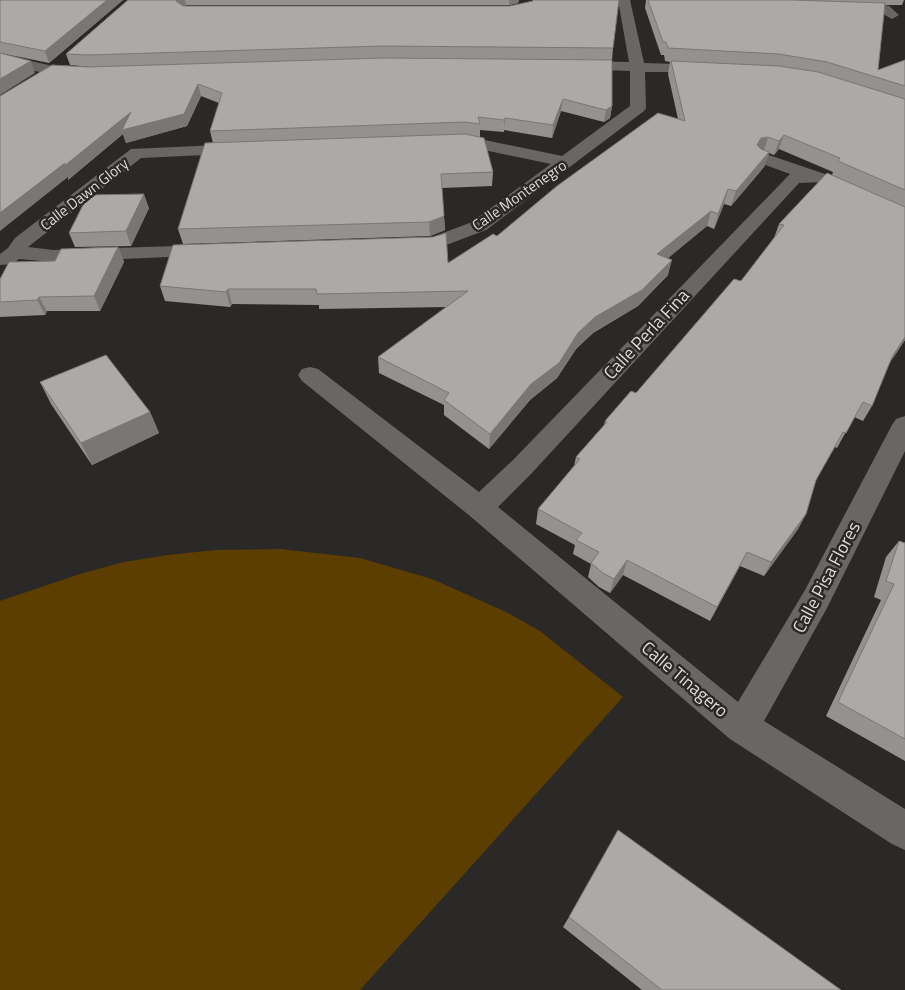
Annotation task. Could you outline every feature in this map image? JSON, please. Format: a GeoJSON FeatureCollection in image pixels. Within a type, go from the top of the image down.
{"type":"FeatureCollection","features":[{"type":"Feature","properties":{"kind":"street"},"geometry":{"type":"LineString","coordinates":[[627,1],[637,66]]}},
{"type":"Feature","properties":{"kind":"street"},"geometry":{"type":"LineString","coordinates":[[834,7],[884,9],[892,15]]}},
{"type":"Feature","properties":{"kind":"street"},"geometry":{"type":"LineString","coordinates":[[38,80],[68,57]]}},
{"type":"Feature","properties":{"kind":"street"},"geometry":{"type":"LineString","coordinates":[[0,58],[53,70],[93,73]]}},
{"type":"Feature","properties":{"kind":"street"},"geometry":{"type":"LineString","coordinates":[[559,65],[726,70]]}},
{"type":"Feature","properties":{"kind":"street","name":"Calle Montenegro"},"geometry":{"type":"LineString","coordinates":[[393,246],[433,244],[479,226],[566,162],[638,108],[637,66]]}},
{"type":"Feature","properties":{"kind":"street"},"geometry":{"type":"LineString","coordinates":[[435,142],[465,142],[566,162]]}},
{"type":"Feature","properties":{"kind":"street","name":"Calle Dawn Glory"},"geometry":{"type":"LineString","coordinates":[[7,258],[22,242],[137,153],[255,149]]}},
{"type":"Feature","properties":{"kind":"street","name":"Calle Perla Fina"},"geometry":{"type":"LineString","coordinates":[[480,508],[522,467],[794,178],[828,182],[764,158]]}},
{"type":"Feature","properties":{"kind":"street"},"geometry":{"type":"LineString","coordinates":[[7,258],[223,251]]}},
{"type":"Feature","properties":{"kind":"street","name":"Calle Tinagero"},"geometry":{"type":"LineString","coordinates":[[310,375],[480,508],[742,726],[905,831]]}},
{"type":"Feature","properties":{"kind":"street","name":"Calle Pisa Flores"},"geometry":{"type":"LineString","coordinates":[[742,726],[816,599],[905,425]]}},
{"type":"Feature","properties":{"kind":"shaded area"},"geometry":{"type":"Polygon","coordinates":[[[280,549],[360,558],[432,579],[506,612],[540,631],[623,697],[360,990],[0,990],[0,601],[83,573],[124,562],[216,550],[280,549]]]}},
{"type":"Feature","properties":{"kind":"building"},"geometry":{"type":"Polygon","coordinates":[[[0,0],[107,0],[45,51],[0,42],[0,0]]]}},
{"type":"Feature","properties":{"kind":"building"},"geometry":{"type":"Polygon","coordinates":[[[128,0],[176,0],[183,6],[510,6],[533,0],[619,0],[613,48],[382,46],[89,55],[66,54],[128,0]]]}},
{"type":"Feature","properties":{"kind":"building"},"geometry":{"type":"Polygon","coordinates":[[[648,0],[791,0],[885,3],[878,70],[905,60],[905,86],[827,62],[779,54],[668,48],[666,42],[663,42],[648,0]]]}},
{"type":"Feature","properties":{"kind":"building"},"geometry":{"type":"Polygon","coordinates":[[[0,53],[31,61],[0,79],[0,53]]]}},
{"type":"Feature","properties":{"kind":"building"},"geometry":{"type":"Polygon","coordinates":[[[382,58],[612,60],[612,106],[606,110],[563,99],[553,125],[505,118],[504,120],[478,117],[480,124],[465,122],[210,131],[222,93],[198,84],[184,114],[122,130],[131,112],[63,167],[65,163],[0,213],[0,96],[52,65],[89,67],[382,58]]]}},
{"type":"Feature","properties":{"kind":"building"},"geometry":{"type":"Polygon","coordinates":[[[671,61],[779,66],[818,72],[905,99],[905,190],[838,161],[840,158],[784,135],[779,141],[768,137],[761,138],[757,145],[769,152],[736,191],[728,189],[718,214],[711,211],[657,254],[672,260],[642,290],[595,317],[578,333],[559,363],[531,384],[490,434],[444,400],[449,393],[378,357],[468,291],[317,294],[316,289],[228,289],[226,292],[160,286],[173,245],[433,237],[446,233],[448,263],[493,234],[497,236],[557,186],[658,113],[685,121],[671,61]]]}},
{"type":"Feature","properties":{"kind":"building"},"geometry":{"type":"Polygon","coordinates":[[[465,134],[484,138],[493,172],[441,174],[444,216],[429,222],[178,229],[205,143],[465,134]]]}},
{"type":"Feature","properties":{"kind":"building"},"geometry":{"type":"Polygon","coordinates":[[[827,173],[905,207],[905,337],[892,357],[872,406],[863,402],[846,433],[843,432],[816,480],[806,514],[771,562],[747,552],[717,607],[627,560],[614,579],[591,563],[599,552],[576,540],[582,533],[538,509],[580,459],[576,457],[607,422],[605,421],[631,391],[636,393],[734,279],[741,281],[784,225],[779,224],[827,173]]]}},
{"type":"Feature","properties":{"kind":"building"},"geometry":{"type":"Polygon","coordinates":[[[144,194],[126,231],[69,233],[88,195],[144,194]]]}},
{"type":"Feature","properties":{"kind":"building"},"geometry":{"type":"Polygon","coordinates":[[[118,247],[94,296],[39,297],[37,300],[0,302],[0,279],[9,262],[55,261],[61,249],[118,247]]]}},
{"type":"Feature","properties":{"kind":"building"},"geometry":{"type":"Polygon","coordinates":[[[106,355],[150,412],[81,443],[40,382],[106,355]]]}},
{"type":"Feature","properties":{"kind":"building"},"geometry":{"type":"Polygon","coordinates":[[[899,541],[905,543],[905,739],[838,702],[894,584],[886,581],[899,541]]]}},
{"type":"Feature","properties":{"kind":"building"},"geometry":{"type":"Polygon","coordinates":[[[618,830],[841,990],[662,990],[569,917],[618,830]]]}}]}
